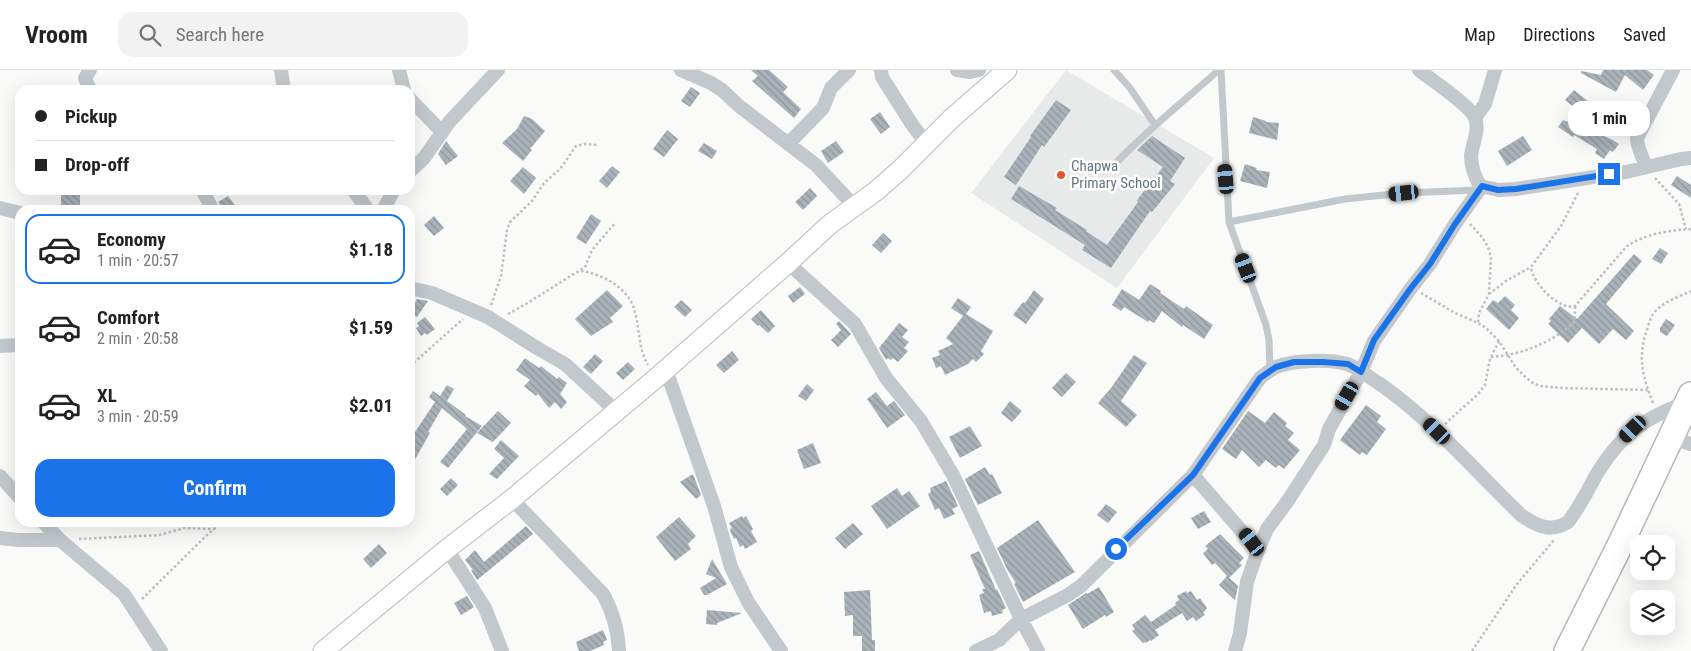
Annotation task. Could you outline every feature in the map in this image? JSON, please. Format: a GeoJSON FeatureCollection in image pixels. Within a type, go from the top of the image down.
{"type":"FeatureCollection","features":[{"type":"Feature","properties":{"kind":"highway"},"geometry":{"type":"LineString","coordinates":[[1567,651],[1622,541],[1681,441],[1689,398]]}},
{"type":"Feature","properties":{"kind":"street"},"geometry":{"type":"LineString","coordinates":[[88,85],[85,78],[90,70]]}},
{"type":"Feature","properties":{"kind":"street"},"geometry":{"type":"LineString","coordinates":[[281,70],[283,85]]}},
{"type":"Feature","properties":{"kind":"street"},"geometry":{"type":"LineString","coordinates":[[399,70],[403,85]]}},
{"type":"Feature","properties":{"kind":"street"},"geometry":{"type":"LineString","coordinates":[[415,166],[424,158],[441,131],[498,70]]}},
{"type":"Feature","properties":{"kind":"street"},"geometry":{"type":"LineString","coordinates":[[681,70],[722,90],[739,106],[816,165],[855,207]]}},
{"type":"Feature","properties":{"kind":"street"},"geometry":{"type":"LineString","coordinates":[[788,144],[823,108],[831,88],[849,70]]}},
{"type":"Feature","properties":{"kind":"street"},"geometry":{"type":"LineString","coordinates":[[881,70],[885,82],[927,144]]}},
{"type":"Feature","properties":{"kind":"street"},"geometry":{"type":"LineString","coordinates":[[957,70],[970,72],[979,70]]}},
{"type":"Feature","properties":{"kind":"street"},"geometry":{"type":"LineString","coordinates":[[323,651],[447,549],[512,499],[660,374],[829,226],[900,170],[952,118],[1007,70]]}},
{"type":"Feature","properties":{"kind":"street"},"geometry":{"type":"LineString","coordinates":[[1419,70],[1462,103],[1475,118],[1476,130],[1471,156],[1479,188]]}},
{"type":"Feature","properties":{"kind":"street"},"geometry":{"type":"LineString","coordinates":[[1475,118],[1485,104],[1495,70]]}},
{"type":"Feature","properties":{"kind":"street"},"geometry":{"type":"LineString","coordinates":[[1646,167],[1644,157],[1637,145],[1637,138],[1673,70]]}},
{"type":"Feature","properties":{"kind":"street"},"geometry":{"type":"LineString","coordinates":[[415,104],[441,131]]}},
{"type":"Feature","properties":{"kind":"street"},"geometry":{"type":"LineString","coordinates":[[1479,188],[1516,189],[1691,158]]}},
{"type":"Feature","properties":{"kind":"street"},"geometry":{"type":"LineString","coordinates":[[1235,651],[1240,633],[1247,582],[1267,529],[1298,486],[1324,445],[1336,415],[1361,372],[1374,340],[1430,264],[1479,188]]}},
{"type":"Feature","properties":{"kind":"street"},"geometry":{"type":"LineString","coordinates":[[0,208],[15,212]]}},
{"type":"Feature","properties":{"kind":"street"},"geometry":{"type":"LineString","coordinates":[[788,263],[855,324],[886,378],[921,421],[953,475],[1038,651]]}},
{"type":"Feature","properties":{"kind":"street"},"geometry":{"type":"LineString","coordinates":[[415,289],[432,293],[490,318],[565,364],[616,411]]}},
{"type":"Feature","properties":{"kind":"street"},"geometry":{"type":"LineString","coordinates":[[0,346],[15,345]]}},
{"type":"Feature","properties":{"kind":"street"},"geometry":{"type":"LineString","coordinates":[[976,651],[999,640],[1021,619],[1068,595],[1082,585],[1193,475],[1260,378],[1276,367],[1294,362],[1348,364],[1398,397],[1437,431],[1522,516],[1545,528],[1557,527],[1568,522],[1613,450],[1633,429],[1689,398]]}},
{"type":"Feature","properties":{"kind":"street"},"geometry":{"type":"LineString","coordinates":[[660,374],[714,506],[731,567],[748,602],[781,651]]}},
{"type":"Feature","properties":{"kind":"street"},"geometry":{"type":"LineString","coordinates":[[1193,475],[1258,550]]}},
{"type":"Feature","properties":{"kind":"street"},"geometry":{"type":"LineString","coordinates":[[0,476],[15,492]]}},
{"type":"Feature","properties":{"kind":"street"},"geometry":{"type":"LineString","coordinates":[[512,499],[603,594],[611,609],[617,628],[619,651]]}},
{"type":"Feature","properties":{"kind":"street"},"geometry":{"type":"LineString","coordinates":[[48,527],[60,540],[119,589],[134,607],[161,651]]}},
{"type":"Feature","properties":{"kind":"street"},"geometry":{"type":"LineString","coordinates":[[0,538],[60,540]]}},
{"type":"Feature","properties":{"kind":"street"},"geometry":{"type":"LineString","coordinates":[[447,549],[485,608],[502,651]]}},
{"type":"Feature","properties":{"kind":"lane"},"geometry":{"type":"LineString","coordinates":[[1114,70],[1130,88],[1155,125]]}},
{"type":"Feature","properties":{"kind":"lane"},"geometry":{"type":"LineString","coordinates":[[1115,164],[1139,139],[1220,70]]}},
{"type":"Feature","properties":{"kind":"lane"},"geometry":{"type":"LineString","coordinates":[[1220,70],[1229,222],[1266,325],[1269,340],[1270,371]]}},
{"type":"Feature","properties":{"kind":"lane"},"geometry":{"type":"LineString","coordinates":[[1229,222],[1345,199],[1479,188]]}},
{"type":"Feature","properties":{"kind":"path"},"geometry":{"type":"LineString","coordinates":[[597,145],[585,144],[576,146],[560,169],[544,183],[532,201],[510,222],[507,230],[501,276],[490,318],[505,315],[580,271],[585,267],[592,250],[615,223]]}},
{"type":"Feature","properties":{"kind":"path"},"geometry":{"type":"LineString","coordinates":[[1646,167],[1652,176],[1679,204],[1686,229]]}},
{"type":"Feature","properties":{"kind":"path"},"geometry":{"type":"LineString","coordinates":[[1488,294],[1506,281],[1531,268],[1561,226],[1573,205],[1578,191],[1592,177]]}},
{"type":"Feature","properties":{"kind":"path"},"geometry":{"type":"LineString","coordinates":[[1462,214],[1482,237],[1491,257],[1488,294],[1479,313],[1478,323]]}},
{"type":"Feature","properties":{"kind":"path"},"geometry":{"type":"LineString","coordinates":[[1531,268],[1534,278],[1554,299],[1564,306],[1575,306],[1622,252],[1636,240],[1676,230],[1691,229]]}},
{"type":"Feature","properties":{"kind":"path"},"geometry":{"type":"LineString","coordinates":[[580,271],[592,272],[612,282],[632,302],[636,312],[642,353],[660,374]]}},
{"type":"Feature","properties":{"kind":"path"},"geometry":{"type":"LineString","coordinates":[[1411,288],[1455,313],[1478,323],[1498,341],[1523,375],[1531,382],[1540,386],[1648,390]]}},
{"type":"Feature","properties":{"kind":"path"},"geometry":{"type":"LineString","coordinates":[[1657,414],[1644,379],[1640,356],[1643,340],[1651,318],[1660,306],[1691,290]]}},
{"type":"Feature","properties":{"kind":"path"},"geometry":{"type":"LineString","coordinates":[[1491,357],[1509,355],[1546,342],[1572,324],[1575,317],[1575,306]]}},
{"type":"Feature","properties":{"kind":"path"},"geometry":{"type":"LineString","coordinates":[[415,362],[474,310]]}},
{"type":"Feature","properties":{"kind":"path"},"geometry":{"type":"LineString","coordinates":[[1437,431],[1478,394],[1484,385],[1491,357],[1498,341]]}},
{"type":"Feature","properties":{"kind":"path"},"geometry":{"type":"LineString","coordinates":[[1472,651],[1517,584],[1558,537],[1568,522]]}},
{"type":"Feature","properties":{"kind":"path"},"geometry":{"type":"LineString","coordinates":[[134,607],[216,527]]}},
{"type":"Feature","properties":{"kind":"path"},"geometry":{"type":"LineString","coordinates":[[60,540],[160,535],[184,528],[214,529]]}},
{"type":"Feature","properties":{"kind":"shaded area"},"geometry":{"type":"Polygon","coordinates":[[[1066,70],[1214,158],[1117,288],[971,193],[1066,70]]]}},
{"type":"Feature","properties":{"kind":"building"},"geometry":{"type":"Polygon","coordinates":[[[751,70],[769,70],[788,87],[783,92],[801,109],[794,118],[752,81],[758,76],[751,70]]]}},
{"type":"Feature","properties":{"kind":"building"},"geometry":{"type":"Polygon","coordinates":[[[1603,70],[1647,70],[1654,75],[1643,90],[1625,75],[1616,92],[1581,73],[1581,71],[1601,75],[1603,70]]]}},
{"type":"Feature","properties":{"kind":"building"},"geometry":{"type":"Polygon","coordinates":[[[691,87],[700,93],[690,107],[681,101],[691,87]]]}},
{"type":"Feature","properties":{"kind":"building"},"geometry":{"type":"Polygon","coordinates":[[[1574,90],[1589,102],[1580,112],[1565,100],[1574,90]]]}},
{"type":"Feature","properties":{"kind":"building"},"geometry":{"type":"Polygon","coordinates":[[[1056,100],[1071,110],[1044,147],[1042,145],[1016,185],[1004,177],[1056,100]]]}},
{"type":"Feature","properties":{"kind":"building"},"geometry":{"type":"Polygon","coordinates":[[[880,112],[890,127],[881,134],[870,119],[880,112]]]}},
{"type":"Feature","properties":{"kind":"building"},"geometry":{"type":"Polygon","coordinates":[[[524,116],[532,119],[545,131],[523,161],[502,143],[517,129],[524,116]]]}},
{"type":"Feature","properties":{"kind":"building"},"geometry":{"type":"Polygon","coordinates":[[[1253,117],[1266,122],[1279,123],[1277,140],[1249,133],[1253,117]]]}},
{"type":"Feature","properties":{"kind":"building"},"geometry":{"type":"Polygon","coordinates":[[[1563,120],[1619,144],[1613,152],[1610,150],[1604,159],[1595,153],[1597,149],[1558,127],[1563,120]]]}},
{"type":"Feature","properties":{"kind":"building"},"geometry":{"type":"Polygon","coordinates":[[[667,130],[678,139],[664,157],[653,149],[667,130]]]}},
{"type":"Feature","properties":{"kind":"building"},"geometry":{"type":"Polygon","coordinates":[[[1152,136],[1185,158],[1170,181],[1175,184],[1152,212],[1150,211],[1111,268],[1082,250],[1085,245],[1011,199],[1019,186],[1057,208],[1055,210],[1107,245],[1138,202],[1137,200],[1163,167],[1137,150],[1152,136]]]}},
{"type":"Feature","properties":{"kind":"building"},"geometry":{"type":"Polygon","coordinates":[[[1523,136],[1532,150],[1507,166],[1498,151],[1523,136]]]}},
{"type":"Feature","properties":{"kind":"building"},"geometry":{"type":"Polygon","coordinates":[[[446,141],[458,156],[446,165],[438,154],[446,141]]]}},
{"type":"Feature","properties":{"kind":"building"},"geometry":{"type":"Polygon","coordinates":[[[836,141],[844,152],[828,163],[821,151],[836,141]]]}},
{"type":"Feature","properties":{"kind":"building"},"geometry":{"type":"Polygon","coordinates":[[[704,143],[717,151],[712,159],[698,151],[704,143]]]}},
{"type":"Feature","properties":{"kind":"building"},"geometry":{"type":"Polygon","coordinates":[[[1245,164],[1257,168],[1256,170],[1270,172],[1267,188],[1240,181],[1245,164]]]}},
{"type":"Feature","properties":{"kind":"building"},"geometry":{"type":"Polygon","coordinates":[[[612,166],[620,172],[607,188],[599,181],[612,166]]]}},
{"type":"Feature","properties":{"kind":"building"},"geometry":{"type":"Polygon","coordinates":[[[523,167],[536,178],[524,194],[510,181],[523,167]]]}},
{"type":"Feature","properties":{"kind":"building"},"geometry":{"type":"Polygon","coordinates":[[[1677,176],[1691,185],[1691,198],[1671,185],[1677,176]]]}},
{"type":"Feature","properties":{"kind":"building"},"geometry":{"type":"Polygon","coordinates":[[[810,188],[817,196],[803,210],[795,202],[810,188]]]}},
{"type":"Feature","properties":{"kind":"building"},"geometry":{"type":"Polygon","coordinates":[[[61,195],[80,195],[80,205],[61,205],[61,195]]]}},
{"type":"Feature","properties":{"kind":"building"},"geometry":{"type":"Polygon","coordinates":[[[228,196],[235,205],[220,205],[218,202],[228,196]]]}},
{"type":"Feature","properties":{"kind":"building"},"geometry":{"type":"Polygon","coordinates":[[[591,214],[601,221],[586,244],[576,238],[591,214]]]}},
{"type":"Feature","properties":{"kind":"building"},"geometry":{"type":"Polygon","coordinates":[[[434,216],[444,228],[434,236],[424,225],[434,216]]]}},
{"type":"Feature","properties":{"kind":"building"},"geometry":{"type":"Polygon","coordinates":[[[883,233],[892,241],[881,253],[872,245],[883,233]]]}},
{"type":"Feature","properties":{"kind":"building"},"geometry":{"type":"Polygon","coordinates":[[[1660,248],[1668,253],[1661,264],[1652,259],[1660,248]]]}},
{"type":"Feature","properties":{"kind":"building"},"geometry":{"type":"Polygon","coordinates":[[[1634,254],[1642,261],[1606,304],[1634,331],[1626,340],[1613,329],[1599,344],[1582,328],[1568,343],[1548,324],[1551,321],[1549,319],[1560,306],[1577,319],[1634,254]]]}},
{"type":"Feature","properties":{"kind":"building"},"geometry":{"type":"Polygon","coordinates":[[[1150,284],[1184,309],[1186,306],[1213,325],[1204,339],[1183,325],[1182,327],[1162,311],[1154,323],[1149,320],[1148,322],[1124,307],[1121,311],[1112,305],[1122,289],[1139,300],[1150,284]]]}},
{"type":"Feature","properties":{"kind":"building"},"geometry":{"type":"Polygon","coordinates":[[[800,287],[805,294],[793,303],[788,296],[800,287]]]}},
{"type":"Feature","properties":{"kind":"building"},"geometry":{"type":"Polygon","coordinates":[[[607,290],[623,306],[610,318],[613,322],[591,336],[575,319],[607,290]]]}},
{"type":"Feature","properties":{"kind":"building"},"geometry":{"type":"Polygon","coordinates":[[[1034,290],[1044,299],[1026,324],[1013,315],[1034,290]]]}},
{"type":"Feature","properties":{"kind":"building"},"geometry":{"type":"Polygon","coordinates":[[[1505,296],[1515,305],[1511,310],[1519,318],[1509,330],[1486,309],[1493,300],[1498,303],[1505,296]]]}},
{"type":"Feature","properties":{"kind":"building"},"geometry":{"type":"Polygon","coordinates":[[[958,298],[971,307],[966,314],[993,331],[981,351],[984,354],[976,362],[973,359],[968,364],[945,375],[941,366],[936,368],[932,358],[940,355],[938,351],[953,344],[946,338],[963,316],[951,308],[958,298]]]}},
{"type":"Feature","properties":{"kind":"building"},"geometry":{"type":"Polygon","coordinates":[[[417,299],[428,301],[417,317],[415,316],[415,302],[417,299]]]}},
{"type":"Feature","properties":{"kind":"building"},"geometry":{"type":"Polygon","coordinates":[[[681,300],[692,310],[685,317],[674,307],[681,300]]]}},
{"type":"Feature","properties":{"kind":"building"},"geometry":{"type":"Polygon","coordinates":[[[761,310],[775,326],[768,333],[751,319],[761,310]]]}},
{"type":"Feature","properties":{"kind":"building"},"geometry":{"type":"Polygon","coordinates":[[[425,317],[435,329],[427,335],[425,333],[421,336],[416,328],[419,326],[417,323],[425,317]]]}},
{"type":"Feature","properties":{"kind":"building"},"geometry":{"type":"Polygon","coordinates":[[[1666,319],[1675,325],[1667,336],[1660,332],[1660,328],[1666,319]]]}},
{"type":"Feature","properties":{"kind":"building"},"geometry":{"type":"Polygon","coordinates":[[[839,321],[851,334],[838,347],[831,340],[841,330],[836,324],[839,321]]]}},
{"type":"Feature","properties":{"kind":"building"},"geometry":{"type":"Polygon","coordinates":[[[899,323],[908,330],[902,337],[909,342],[904,348],[908,351],[898,362],[893,358],[886,360],[879,348],[899,323]]]}},
{"type":"Feature","properties":{"kind":"building"},"geometry":{"type":"Polygon","coordinates":[[[732,351],[739,360],[724,373],[716,365],[732,351]]]}},
{"type":"Feature","properties":{"kind":"building"},"geometry":{"type":"Polygon","coordinates":[[[595,354],[603,361],[591,374],[583,367],[595,354]]]}},
{"type":"Feature","properties":{"kind":"building"},"geometry":{"type":"Polygon","coordinates":[[[1134,355],[1147,363],[1121,401],[1137,415],[1126,427],[1098,403],[1134,355]]]}},
{"type":"Feature","properties":{"kind":"building"},"geometry":{"type":"Polygon","coordinates":[[[525,358],[539,368],[541,366],[557,379],[559,377],[567,383],[560,394],[567,402],[561,409],[555,402],[549,408],[538,394],[536,396],[524,386],[530,380],[516,370],[525,358]]]}},
{"type":"Feature","properties":{"kind":"building"},"geometry":{"type":"Polygon","coordinates":[[[628,362],[635,369],[623,380],[616,373],[628,362]]]}},
{"type":"Feature","properties":{"kind":"building"},"geometry":{"type":"Polygon","coordinates":[[[1066,373],[1076,382],[1062,397],[1052,388],[1066,373]]]}},
{"type":"Feature","properties":{"kind":"building"},"geometry":{"type":"Polygon","coordinates":[[[807,384],[814,390],[806,401],[798,396],[807,384]]]}},
{"type":"Feature","properties":{"kind":"building"},"geometry":{"type":"Polygon","coordinates":[[[447,385],[454,389],[447,401],[465,416],[482,426],[448,468],[440,462],[467,429],[442,408],[415,459],[415,432],[435,402],[429,397],[433,391],[440,396],[447,385]]]}},
{"type":"Feature","properties":{"kind":"building"},"geometry":{"type":"Polygon","coordinates":[[[876,392],[887,406],[894,401],[905,415],[887,428],[867,399],[876,392]]]}},
{"type":"Feature","properties":{"kind":"building"},"geometry":{"type":"Polygon","coordinates":[[[1010,401],[1022,411],[1012,422],[1001,413],[1010,401]]]}},
{"type":"Feature","properties":{"kind":"building"},"geometry":{"type":"Polygon","coordinates":[[[1366,405],[1381,416],[1377,422],[1386,429],[1367,455],[1362,452],[1360,455],[1340,440],[1366,405]]]}},
{"type":"Feature","properties":{"kind":"building"},"geometry":{"type":"Polygon","coordinates":[[[498,411],[511,423],[493,442],[477,433],[498,411]]]}},
{"type":"Feature","properties":{"kind":"building"},"geometry":{"type":"Polygon","coordinates":[[[1248,411],[1265,423],[1274,412],[1287,423],[1285,426],[1294,433],[1288,440],[1300,450],[1284,469],[1279,465],[1276,468],[1266,460],[1259,467],[1242,450],[1236,459],[1222,449],[1248,411]]]}},
{"type":"Feature","properties":{"kind":"building"},"geometry":{"type":"Polygon","coordinates":[[[970,426],[982,446],[960,458],[949,437],[970,426]]]}},
{"type":"Feature","properties":{"kind":"building"},"geometry":{"type":"Polygon","coordinates":[[[501,440],[519,456],[497,479],[489,474],[504,458],[494,449],[501,440]]]}},
{"type":"Feature","properties":{"kind":"building"},"geometry":{"type":"Polygon","coordinates":[[[813,443],[821,463],[804,469],[797,450],[813,443]]]}},
{"type":"Feature","properties":{"kind":"building"},"geometry":{"type":"Polygon","coordinates":[[[985,467],[990,475],[992,474],[1002,493],[978,505],[965,479],[985,467]]]}},
{"type":"Feature","properties":{"kind":"building"},"geometry":{"type":"Polygon","coordinates":[[[693,474],[701,495],[696,499],[680,482],[693,474]]]}},
{"type":"Feature","properties":{"kind":"building"},"geometry":{"type":"Polygon","coordinates":[[[451,478],[458,485],[447,496],[440,489],[451,478]]]}},
{"type":"Feature","properties":{"kind":"building"},"geometry":{"type":"Polygon","coordinates":[[[946,481],[958,506],[952,509],[955,514],[944,519],[939,508],[935,510],[928,494],[931,492],[930,488],[946,481]]]}},
{"type":"Feature","properties":{"kind":"building"},"geometry":{"type":"Polygon","coordinates":[[[897,488],[902,496],[909,491],[920,506],[887,529],[871,506],[897,488]]]}},
{"type":"Feature","properties":{"kind":"building"},"geometry":{"type":"Polygon","coordinates":[[[1106,504],[1117,512],[1108,523],[1097,515],[1106,504]]]}},
{"type":"Feature","properties":{"kind":"building"},"geometry":{"type":"Polygon","coordinates":[[[1204,511],[1211,522],[1198,529],[1191,518],[1204,511]]]}},
{"type":"Feature","properties":{"kind":"building"},"geometry":{"type":"Polygon","coordinates":[[[742,516],[743,518],[746,516],[757,542],[745,549],[743,545],[740,547],[736,538],[734,539],[729,523],[742,516]]]}},
{"type":"Feature","properties":{"kind":"building"},"geometry":{"type":"Polygon","coordinates":[[[679,517],[696,536],[688,544],[691,549],[675,561],[656,537],[679,517]]]}},
{"type":"Feature","properties":{"kind":"building"},"geometry":{"type":"Polygon","coordinates":[[[1038,520],[1075,572],[1023,602],[1014,584],[1016,583],[997,548],[1038,520]]]}},
{"type":"Feature","properties":{"kind":"building"},"geometry":{"type":"Polygon","coordinates":[[[853,523],[863,534],[845,549],[835,538],[853,523]]]}},
{"type":"Feature","properties":{"kind":"building"},"geometry":{"type":"Polygon","coordinates":[[[526,526],[533,534],[477,580],[471,570],[473,570],[465,560],[475,550],[484,562],[526,526]]]}},
{"type":"Feature","properties":{"kind":"building"},"geometry":{"type":"Polygon","coordinates":[[[1220,534],[1244,558],[1239,563],[1242,565],[1229,578],[1215,563],[1212,565],[1203,553],[1208,549],[1205,546],[1220,534]]]}},
{"type":"Feature","properties":{"kind":"building"},"geometry":{"type":"Polygon","coordinates":[[[379,544],[387,553],[371,568],[363,559],[379,544]]]}},
{"type":"Feature","properties":{"kind":"building"},"geometry":{"type":"Polygon","coordinates":[[[979,551],[1006,608],[1002,610],[1003,613],[992,616],[991,611],[984,613],[979,595],[984,593],[982,589],[985,589],[970,555],[979,551]]]}},
{"type":"Feature","properties":{"kind":"building"},"geometry":{"type":"Polygon","coordinates":[[[712,559],[727,584],[704,595],[700,588],[716,578],[706,574],[712,559]]]}},
{"type":"Feature","properties":{"kind":"building"},"geometry":{"type":"Polygon","coordinates":[[[1227,576],[1238,586],[1235,600],[1219,585],[1227,576]]]}},
{"type":"Feature","properties":{"kind":"building"},"geometry":{"type":"Polygon","coordinates":[[[1099,587],[1114,612],[1106,617],[1105,615],[1083,629],[1068,605],[1099,587]]]}},
{"type":"Feature","properties":{"kind":"building"},"geometry":{"type":"Polygon","coordinates":[[[870,590],[872,640],[875,640],[875,651],[862,651],[862,636],[853,636],[853,615],[845,616],[844,592],[870,590]]]}},
{"type":"Feature","properties":{"kind":"building"},"geometry":{"type":"Polygon","coordinates":[[[1186,591],[1187,593],[1191,591],[1197,600],[1200,598],[1207,608],[1203,613],[1205,615],[1196,621],[1193,617],[1187,621],[1182,613],[1155,630],[1159,635],[1151,641],[1143,643],[1132,631],[1135,629],[1132,625],[1145,615],[1151,622],[1176,605],[1175,603],[1179,600],[1177,596],[1186,591]]]}},
{"type":"Feature","properties":{"kind":"building"},"geometry":{"type":"Polygon","coordinates":[[[467,596],[474,607],[461,615],[454,603],[467,596]]]}},
{"type":"Feature","properties":{"kind":"building"},"geometry":{"type":"Polygon","coordinates":[[[707,610],[742,613],[717,623],[717,625],[706,624],[707,610]]]}},
{"type":"Feature","properties":{"kind":"building"},"geometry":{"type":"Polygon","coordinates":[[[603,630],[607,640],[603,642],[604,645],[590,651],[579,651],[576,642],[603,630]]]}},
{"type":"Feature","properties":{"kind":"place","name":"Chapwa Primary School"},"geometry":{"type":"Point","coordinates":[1061,175]}},
{"type":"Feature","properties":{"kind":"route"},"geometry":{"type":"LineString","coordinates":[[1116,549],[1193,475],[1260,378],[1276,367],[1294,362],[1348,364],[1361,372],[1374,340],[1430,264],[1477,190],[1482,186],[1498,190],[1516,189],[1609,174]]}}]}
